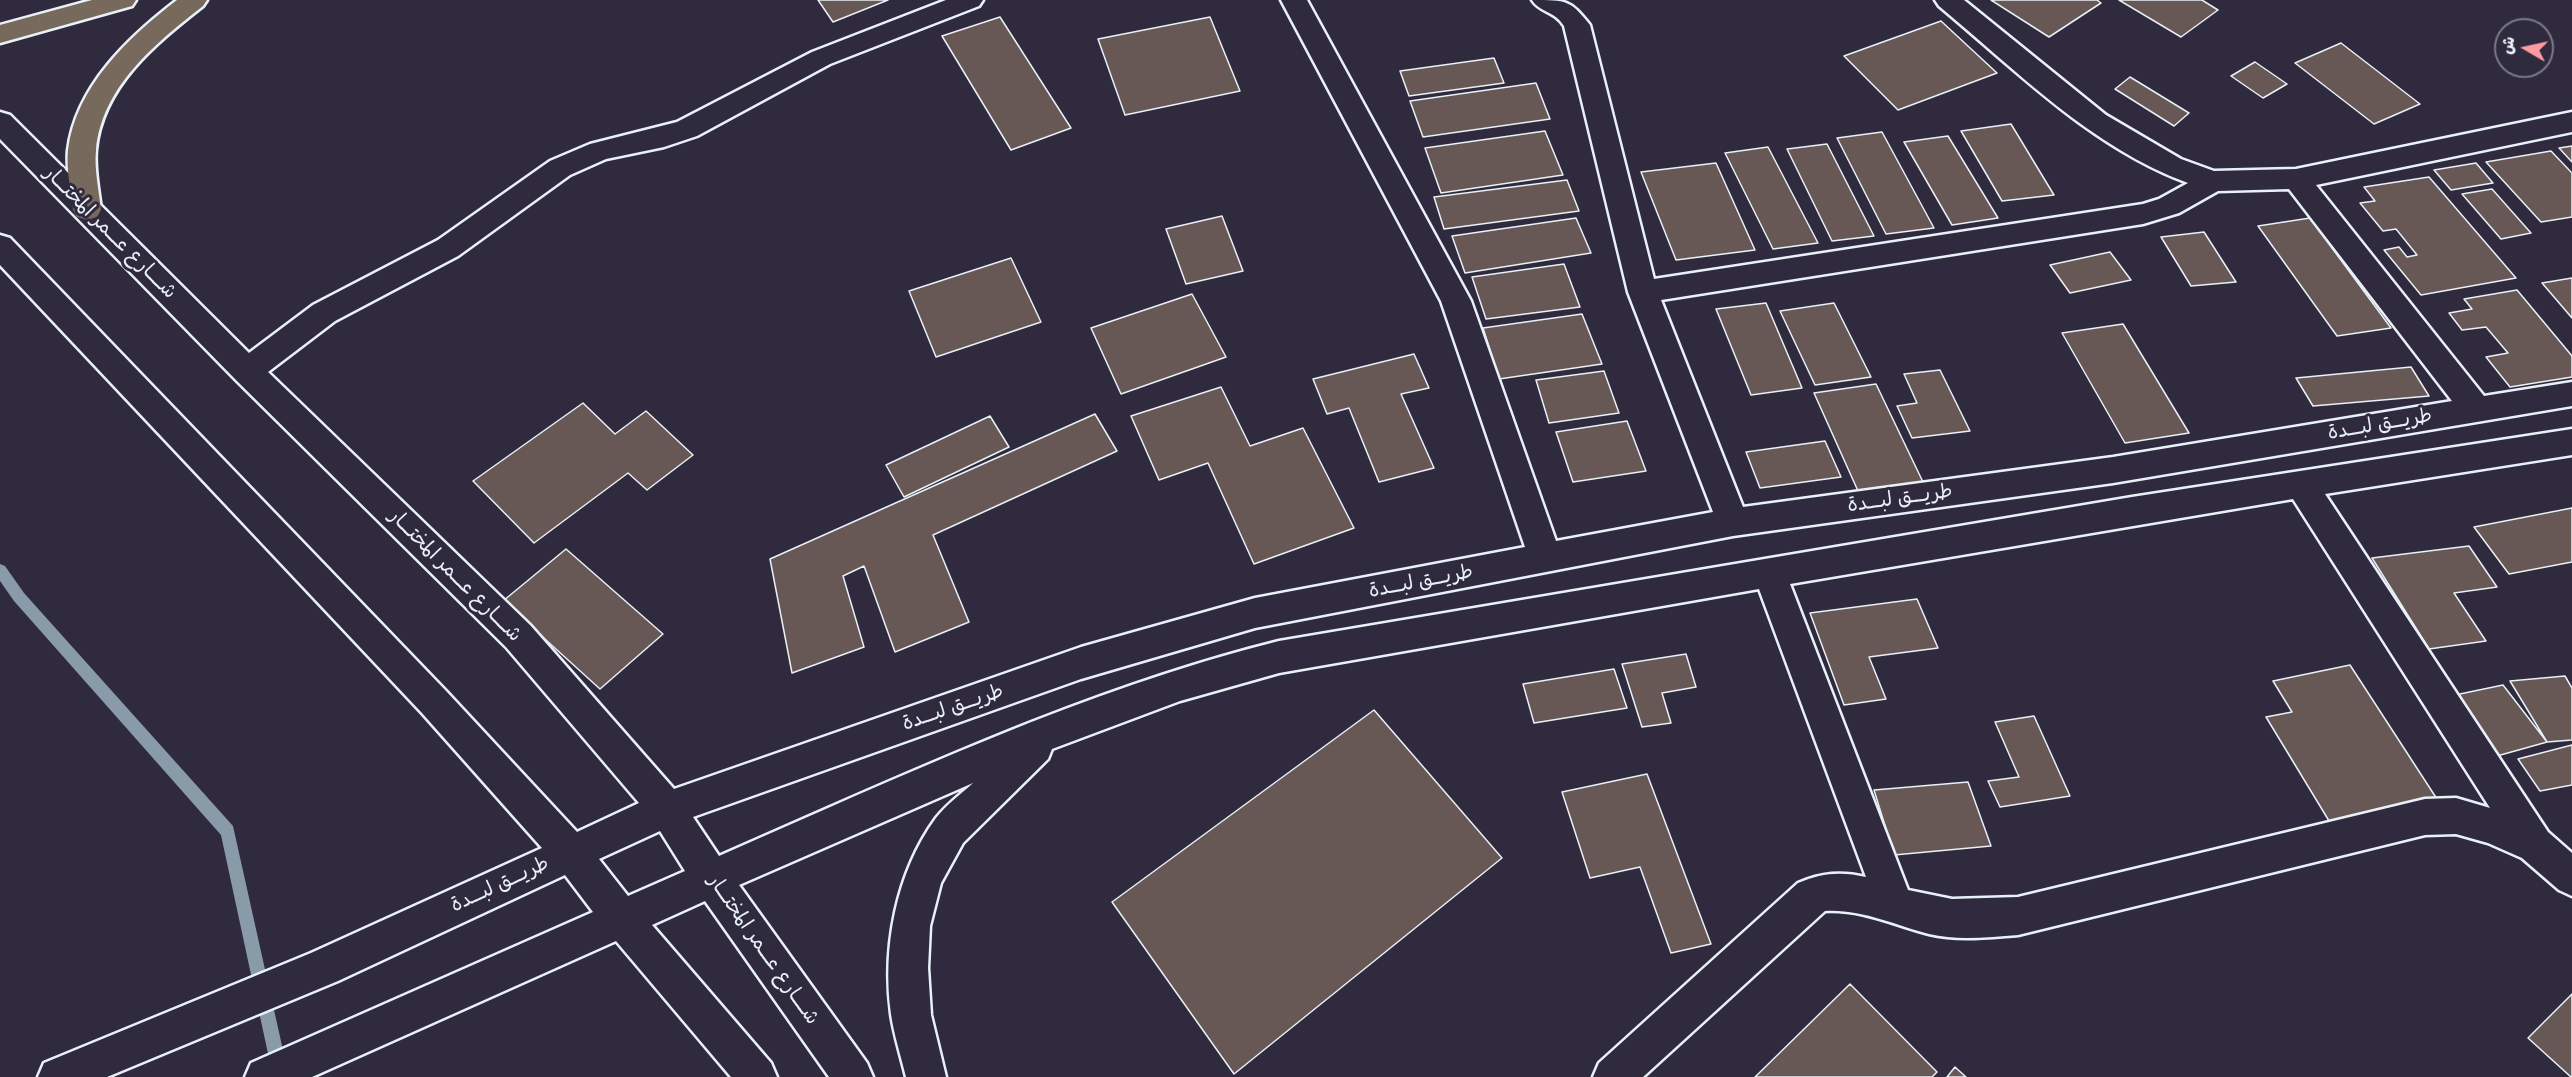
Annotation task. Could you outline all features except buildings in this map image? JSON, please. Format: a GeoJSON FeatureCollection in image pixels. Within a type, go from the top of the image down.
{"type":"FeatureCollection","features":[{"type":"Feature","properties":{"kind":"main road"},"geometry":{"type":"LineString","coordinates":[[0,13],[44,0]]}},
{"type":"Feature","properties":{"kind":"main road"},"geometry":{"type":"LineString","coordinates":[[0,34],[123,0]]}},
{"type":"Feature","properties":{"kind":"main road"},"geometry":{"type":"LineString","coordinates":[[87,210],[82,150],[95,105],[108,82],[130,55],[159,27],[194,0]]}},
{"type":"Feature","properties":{"kind":"street"},"geometry":{"type":"LineString","coordinates":[[247,371],[324,313],[448,248],[560,168],[600,151],[664,137],[687,129],[821,58],[970,0]]}},
{"type":"Feature","properties":{"kind":"street"},"geometry":{"type":"LineString","coordinates":[[1294,0],[1456,301],[1545,558]]}},
{"type":"Feature","properties":{"kind":"street"},"geometry":{"type":"LineString","coordinates":[[1545,0],[1567,10],[1577,25],[1643,292],[1733,522]]}},
{"type":"Feature","properties":{"kind":"street"},"geometry":{"type":"LineString","coordinates":[[1948,0],[2096,122],[2147,153],[2213,181],[2296,179],[2572,122]]}},
{"type":"Feature","properties":{"kind":"street","name":"شــــارع عـــمر المختـــار"},"geometry":{"type":"LineString","coordinates":[[0,122],[247,371],[518,636],[667,809],[711,878],[853,1077]]}},
{"type":"Feature","properties":{"kind":"street"},"geometry":{"type":"LineString","coordinates":[[2296,179],[2476,409]]}},
{"type":"Feature","properties":{"kind":"street"},"geometry":{"type":"LineString","coordinates":[[1643,292],[2143,214],[2169,206],[2213,181]]}},
{"type":"Feature","properties":{"kind":"street"},"geometry":{"type":"LineString","coordinates":[[0,246],[434,702],[571,852],[621,918],[757,1077]]}},
{"type":"Feature","properties":{"kind":"street","name":"طريـــق لبـــدة"},"geometry":{"type":"LineString","coordinates":[[58,1077],[324,967],[667,809],[1081,663],[1255,613],[1733,522],[2113,470],[2572,394]]}},
{"type":"Feature","properties":{"kind":"street"},"geometry":{"type":"LineString","coordinates":[[264,1077],[711,878],[1045,736],[1172,686],[1249,663],[1769,572],[2301,484],[2570,444]]}},
{"type":"Feature","properties":{"kind":"street"},"geometry":{"type":"LineString","coordinates":[[2301,484],[2535,845],[2572,877]]}},
{"type":"Feature","properties":{"kind":"street"},"geometry":{"type":"LineString","coordinates":[[1769,572],[1894,902]]}},
{"type":"Feature","properties":{"kind":"street"},"geometry":{"type":"LineString","coordinates":[[926,1077],[911,1015],[908,968],[911,926],[924,877],[950,830],[1045,736]]}},
{"type":"Feature","properties":{"kind":"street"},"geometry":{"type":"LineString","coordinates":[[1613,1077],[1811,896],[1822,891],[1838,891],[1894,902],[1931,915],[1981,919],[2018,916],[2426,817],[2456,816],[2475,820],[2535,845]]}},
{"type":"Feature","properties":{"kind":"waterway"},"geometry":{"type":"LineString","coordinates":[[0,570],[19,597],[228,831],[281,1077]]}}]}
